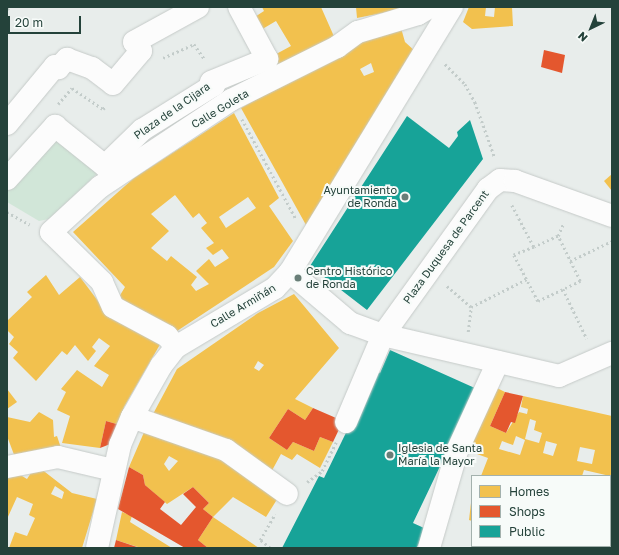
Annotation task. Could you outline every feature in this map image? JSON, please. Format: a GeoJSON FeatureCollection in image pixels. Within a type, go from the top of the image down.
{"type":"FeatureCollection","features":[{"type":"Feature","properties":{"kind":"street"},"geometry":{"type":"LineString","coordinates":[[7,124],[56,66],[58,68],[67,59],[92,68],[113,84],[141,51],[134,42],[198,7]]}},
{"type":"Feature","properties":{"kind":"street","name":"Plaza de la Cijara"},"geometry":{"type":"LineString","coordinates":[[7,179],[55,126],[105,166],[142,130],[214,85],[212,82],[217,78],[223,75],[225,79],[267,60],[239,7]]}},
{"type":"Feature","properties":{"kind":"street","name":"Calle Goleta"},"geometry":{"type":"LineString","coordinates":[[176,347],[167,336],[113,307],[102,282],[51,232],[100,187],[231,100],[337,47],[358,32],[418,14],[430,7]]}},
{"type":"Feature","properties":{"kind":"street","name":"Calle Armiñán"},"geometry":{"type":"LineString","coordinates":[[97,548],[113,470],[132,417],[176,347],[275,288],[290,272],[427,52],[452,7]]}},
{"type":"Feature","properties":{"kind":"street"},"geometry":{"type":"LineString","coordinates":[[508,181],[612,216]]}},
{"type":"Feature","properties":{"kind":"street","name":"Plaza Duquesa de Parcent"},"geometry":{"type":"LineString","coordinates":[[346,422],[383,335],[488,189],[508,181]]}},
{"type":"Feature","properties":{"kind":"street"},"geometry":{"type":"LineString","coordinates":[[290,272],[350,323],[383,335],[559,376],[604,356]]}},
{"type":"Feature","properties":{"kind":"street"},"geometry":{"type":"LineString","coordinates":[[429,548],[457,451],[498,362]]}},
{"type":"Feature","properties":{"kind":"street"},"geometry":{"type":"LineString","coordinates":[[132,417],[226,450],[287,494]]}},
{"type":"Feature","properties":{"kind":"street"},"geometry":{"type":"LineString","coordinates":[[7,467],[58,457],[113,470]]}},
{"type":"Feature","properties":{"kind":"path"},"geometry":{"type":"LineString","coordinates":[[158,61],[194,44],[217,78]]}},
{"type":"Feature","properties":{"kind":"path"},"geometry":{"type":"LineString","coordinates":[[427,52],[465,84],[508,181],[511,203],[534,247]]}},
{"type":"Feature","properties":{"kind":"path"},"geometry":{"type":"LineString","coordinates":[[231,100],[284,196]]}},
{"type":"Feature","properties":{"kind":"path"},"geometry":{"type":"LineString","coordinates":[[558,236],[570,261],[580,282],[538,301],[514,255],[558,236]]}},
{"type":"Feature","properties":{"kind":"path"},"geometry":{"type":"LineString","coordinates":[[570,261],[612,241]]}},
{"type":"Feature","properties":{"kind":"path"},"geometry":{"type":"LineString","coordinates":[[427,272],[471,306]]}},
{"type":"Feature","properties":{"kind":"path"},"geometry":{"type":"LineString","coordinates":[[471,306],[527,279]]}},
{"type":"Feature","properties":{"kind":"path"},"geometry":{"type":"LineString","coordinates":[[563,289],[604,356]]}},
{"type":"Feature","properties":{"kind":"path"},"geometry":{"type":"LineString","coordinates":[[464,354],[471,306]]}},
{"type":"Feature","properties":{"kind":"path"},"geometry":{"type":"LineString","coordinates":[[316,475],[322,471],[346,422]]}},
{"type":"Feature","properties":{"kind":"path"},"geometry":{"type":"LineString","coordinates":[[270,548],[260,540],[287,494]]}},
{"type":"Feature","properties":{"kind":"green space"},"geometry":{"type":"Polygon","coordinates":[[[55,126],[105,166],[49,219],[39,221],[7,202],[7,179],[55,126]]]}},
{"type":"Feature","properties":{"kind":"building: Homes"},"geometry":{"type":"Polygon","coordinates":[[[262,7],[321,7],[336,41],[274,72],[267,59],[291,46],[276,21],[254,34],[247,22],[264,11],[262,7]]]}},
{"type":"Feature","properties":{"kind":"building: Homes"},"geometry":{"type":"Polygon","coordinates":[[[356,7],[413,7],[357,18],[356,7]]]}},
{"type":"Feature","properties":{"kind":"building: Homes"},"geometry":{"type":"Polygon","coordinates":[[[469,7],[486,7],[485,16],[494,17],[495,7],[512,7],[513,26],[472,29],[463,22],[469,7]]]}},
{"type":"Feature","properties":{"kind":"building: Homes"},"geometry":{"type":"Polygon","coordinates":[[[401,28],[405,42],[416,52],[306,225],[241,108],[361,40],[401,28]],[[371,63],[360,69],[364,76],[374,72],[371,63]]]}},
{"type":"Feature","properties":{"kind":"building: Homes"},"geometry":{"type":"Polygon","coordinates":[[[234,113],[279,198],[269,206],[293,241],[274,267],[174,333],[116,302],[125,287],[73,232],[134,178],[234,113]],[[175,195],[151,214],[169,231],[151,248],[167,261],[171,256],[197,277],[191,285],[196,291],[209,284],[196,271],[209,259],[215,267],[229,258],[222,249],[213,255],[206,248],[214,243],[201,228],[207,223],[199,213],[193,218],[175,195]],[[248,197],[219,217],[226,228],[256,208],[248,197]]]}},
{"type":"Feature","properties":{"kind":"building: Homes"},"geometry":{"type":"Polygon","coordinates":[[[612,174],[612,191],[604,181],[612,174]]]}},
{"type":"Feature","properties":{"kind":"building: Homes"},"geometry":{"type":"Polygon","coordinates":[[[46,275],[59,295],[80,277],[104,309],[162,341],[124,407],[120,425],[106,421],[100,448],[62,443],[70,416],[57,410],[66,392],[61,389],[77,370],[102,387],[109,375],[94,366],[110,346],[99,338],[92,347],[96,351],[88,361],[75,345],[67,355],[62,351],[36,381],[13,358],[18,352],[9,344],[14,337],[7,330],[7,321],[32,297],[27,292],[46,275]]]}},
{"type":"Feature","properties":{"kind":"building: Homes"},"geometry":{"type":"Polygon","coordinates":[[[294,294],[339,348],[295,399],[313,408],[305,420],[288,409],[269,438],[287,450],[293,442],[314,451],[320,437],[333,442],[320,468],[297,454],[292,460],[281,454],[269,476],[153,414],[177,369],[258,313],[294,294]],[[258,361],[254,368],[259,371],[264,365],[258,361]]]}},
{"type":"Feature","properties":{"kind":"building: Homes"},"geometry":{"type":"Polygon","coordinates":[[[495,387],[505,392],[490,426],[506,433],[519,412],[527,414],[528,409],[521,407],[523,396],[612,416],[612,548],[588,548],[611,547],[611,475],[584,470],[582,475],[481,475],[488,458],[477,454],[480,448],[470,442],[495,387]],[[530,419],[525,439],[539,443],[542,433],[534,430],[536,421],[530,419]],[[516,436],[513,445],[502,441],[499,449],[520,455],[525,440],[516,436]],[[546,441],[543,453],[553,456],[557,444],[546,441]],[[580,447],[577,461],[592,464],[595,450],[580,447]]]}},
{"type":"Feature","properties":{"kind":"building: Homes"},"geometry":{"type":"Polygon","coordinates":[[[7,389],[17,402],[7,409],[7,389]]]}},
{"type":"Feature","properties":{"kind":"building: Homes"},"geometry":{"type":"Polygon","coordinates":[[[39,412],[53,420],[54,437],[57,436],[61,448],[16,460],[7,436],[7,417],[30,422],[39,412]]]}},
{"type":"Feature","properties":{"kind":"building: Homes"},"geometry":{"type":"Polygon","coordinates":[[[145,430],[224,454],[281,493],[266,517],[233,497],[213,517],[203,509],[209,503],[193,487],[167,504],[145,485],[143,475],[129,467],[145,430]],[[169,456],[164,464],[169,471],[178,461],[169,456]]]}},
{"type":"Feature","properties":{"kind":"building: Homes"},"geometry":{"type":"Polygon","coordinates":[[[36,465],[72,493],[97,499],[82,548],[9,548],[15,532],[27,536],[35,518],[29,515],[33,504],[17,497],[7,519],[7,471],[12,470],[27,479],[36,465]],[[55,486],[51,494],[62,499],[64,492],[55,486]]]}},
{"type":"Feature","properties":{"kind":"building: Homes"},"geometry":{"type":"Polygon","coordinates":[[[471,503],[471,521],[469,520],[471,503]]]}},
{"type":"Feature","properties":{"kind":"building: Homes"},"geometry":{"type":"Polygon","coordinates":[[[122,512],[132,516],[130,522],[172,548],[141,548],[116,540],[122,512]]]}},
{"type":"Feature","properties":{"kind":"building: Homes"},"geometry":{"type":"Polygon","coordinates":[[[213,517],[259,548],[208,548],[198,540],[213,517]]]}},
{"type":"Feature","properties":{"kind":"building: Shops"},"geometry":{"type":"Polygon","coordinates":[[[544,50],[565,55],[562,73],[541,67],[544,50]]]}},
{"type":"Feature","properties":{"kind":"building: Shops"},"geometry":{"type":"Polygon","coordinates":[[[505,392],[523,396],[515,423],[511,422],[506,433],[490,426],[505,392]]]}},
{"type":"Feature","properties":{"kind":"building: Shops"},"geometry":{"type":"Polygon","coordinates":[[[313,408],[343,421],[333,442],[320,437],[314,451],[293,442],[287,450],[269,438],[288,409],[305,420],[313,408]]]}},
{"type":"Feature","properties":{"kind":"building: Shops"},"geometry":{"type":"Polygon","coordinates":[[[106,421],[120,425],[113,443],[100,448],[106,421]]]}},
{"type":"Feature","properties":{"kind":"building: Shops"},"geometry":{"type":"Polygon","coordinates":[[[129,467],[143,475],[145,485],[165,502],[160,509],[181,525],[196,507],[183,494],[193,487],[209,503],[203,509],[213,517],[198,540],[208,548],[185,548],[118,509],[129,467]]]}},
{"type":"Feature","properties":{"kind":"building: Shops"},"geometry":{"type":"Polygon","coordinates":[[[116,540],[140,548],[114,548],[116,540]]]}},
{"type":"Feature","properties":{"kind":"building: Public","name":"Ayuntamiento de Ronda"},"geometry":{"type":"Polygon","coordinates":[[[407,116],[449,148],[458,136],[457,132],[470,120],[483,159],[367,310],[310,266],[407,116]]]}},
{"type":"Feature","properties":{"kind":"building: Public","name":"Iglesia de Santa María la Mayor"},"geometry":{"type":"Polygon","coordinates":[[[390,350],[477,389],[413,523],[424,528],[419,544],[416,548],[282,548],[319,476],[324,478],[376,371],[380,373],[390,350]]]}},
{"type":"Feature","properties":{"kind":"place","name":"Ayuntamiento de Ronda"},"geometry":{"type":"Point","coordinates":[405,197]}},
{"type":"Feature","properties":{"kind":"place","name":"Centro Histórico de Ronda"},"geometry":{"type":"Point","coordinates":[298,278]}},
{"type":"Feature","properties":{"kind":"place","name":"Iglesia de Santa María la Mayor"},"geometry":{"type":"Point","coordinates":[390,455]}}]}
